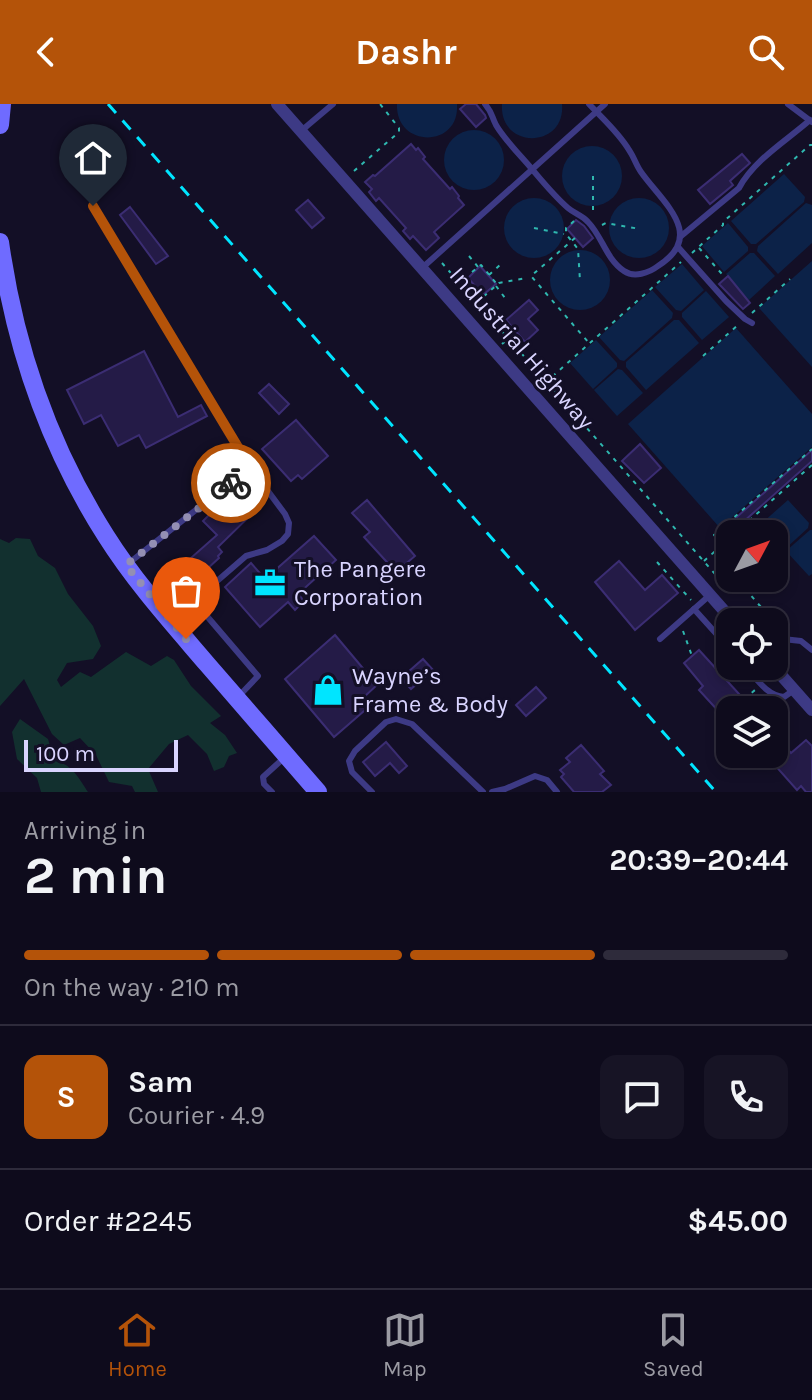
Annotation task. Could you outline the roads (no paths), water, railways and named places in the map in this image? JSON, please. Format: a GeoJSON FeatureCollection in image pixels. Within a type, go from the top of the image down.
{"type":"FeatureCollection","features":[{"type":"Feature","properties":{"kind":"main road"},"geometry":{"type":"LineString","coordinates":[[0,125],[2,104]]}},
{"type":"Feature","properties":{"kind":"main road"},"geometry":{"type":"LineString","coordinates":[[0,242],[4,274],[22,350],[49,430],[75,484],[126,565],[318,792]]}},
{"type":"Feature","properties":{"kind":"street","name":"Industrial Highway"},"geometry":{"type":"LineString","coordinates":[[277,104],[722,608]]}},
{"type":"Feature","properties":{"kind":"street"},"geometry":{"type":"LineString","coordinates":[[785,680],[812,710]]}},
{"type":"Feature","properties":{"kind":"lane"},"geometry":{"type":"LineString","coordinates":[[301,131],[333,104]]}},
{"type":"Feature","properties":{"kind":"lane"},"geometry":{"type":"LineString","coordinates":[[485,104],[496,124],[532,169],[566,206],[581,215],[598,234],[604,248],[622,270],[643,273],[656,268],[674,253],[680,237],[679,224],[668,203],[641,173],[622,140],[589,104]]}},
{"type":"Feature","properties":{"kind":"lane"},"geometry":{"type":"LineString","coordinates":[[422,268],[605,104]]}},
{"type":"Feature","properties":{"kind":"lane"},"geometry":{"type":"LineString","coordinates":[[680,237],[739,188],[756,166],[811,121],[788,104]]}},
{"type":"Feature","properties":{"kind":"lane"},"geometry":{"type":"LineString","coordinates":[[93,206],[250,467],[289,523],[288,534],[282,541],[267,550],[246,556],[194,601],[258,676],[237,699]]}},
{"type":"Feature","properties":{"kind":"lane"},"geometry":{"type":"LineString","coordinates":[[678,247],[724,298],[752,323]]}},
{"type":"Feature","properties":{"kind":"lane"},"geometry":{"type":"LineString","coordinates":[[126,565],[250,467]]}},
{"type":"Feature","properties":{"kind":"lane"},"geometry":{"type":"LineString","coordinates":[[660,639],[710,595]]}},
{"type":"Feature","properties":{"kind":"lane"},"geometry":{"type":"LineString","coordinates":[[696,608],[716,632]]}},
{"type":"Feature","properties":{"kind":"lane"},"geometry":{"type":"LineString","coordinates":[[788,640],[801,641],[812,650]]}},
{"type":"Feature","properties":{"kind":"lane"},"geometry":{"type":"LineString","coordinates":[[757,680],[779,698],[794,690]]}},
{"type":"Feature","properties":{"kind":"lane"},"geometry":{"type":"LineString","coordinates":[[372,792],[352,772],[349,761],[355,751],[386,722],[396,719],[412,724],[483,792]]}},
{"type":"Feature","properties":{"kind":"lane"},"geometry":{"type":"LineString","coordinates":[[272,792],[264,784],[263,777],[287,755]]}},
{"type":"Feature","properties":{"kind":"lane"},"geometry":{"type":"LineString","coordinates":[[492,792],[535,776],[547,780],[557,792]]}},
{"type":"Feature","properties":{"kind":"water"},"geometry":{"type":"Polygon","coordinates":[[[397,104],[457,104],[455,119],[449,129],[427,137],[406,129],[399,118],[397,104]]]}},
{"type":"Feature","properties":{"kind":"water"},"geometry":{"type":"Polygon","coordinates":[[[502,104],[562,104],[560,119],[554,129],[544,136],[532,138],[511,130],[504,119],[502,104]]]}},
{"type":"Feature","properties":{"kind":"water"},"geometry":{"type":"Polygon","coordinates":[[[474,130],[486,132],[495,139],[502,148],[502,172],[495,181],[486,188],[474,190],[462,188],[453,181],[446,172],[444,160],[446,148],[453,139],[462,132],[474,130]]]}},
{"type":"Feature","properties":{"kind":"water"},"geometry":{"type":"Polygon","coordinates":[[[592,146],[614,154],[622,176],[614,198],[592,206],[570,198],[562,176],[570,154],[592,146]]]}},
{"type":"Feature","properties":{"kind":"water"},"geometry":{"type":"Polygon","coordinates":[[[784,174],[805,197],[804,202],[756,244],[751,244],[731,221],[784,174]]]}},
{"type":"Feature","properties":{"kind":"water"},"geometry":{"type":"Polygon","coordinates":[[[534,198],[546,200],[555,207],[562,216],[562,240],[555,249],[546,256],[534,258],[522,256],[513,249],[506,240],[504,228],[506,216],[513,207],[522,200],[534,198]]]}},
{"type":"Feature","properties":{"kind":"water"},"geometry":{"type":"Polygon","coordinates":[[[639,198],[651,200],[660,207],[667,216],[667,240],[660,249],[651,256],[639,258],[627,256],[618,249],[611,240],[609,228],[611,216],[618,207],[627,200],[639,198]]]}},
{"type":"Feature","properties":{"kind":"water"},"geometry":{"type":"Polygon","coordinates":[[[806,203],[812,205],[812,243],[778,274],[757,251],[758,246],[806,203]]]}},
{"type":"Feature","properties":{"kind":"water"},"geometry":{"type":"Polygon","coordinates":[[[728,223],[748,251],[724,272],[702,246],[728,223]]]}},
{"type":"Feature","properties":{"kind":"water"},"geometry":{"type":"Polygon","coordinates":[[[580,250],[592,252],[601,259],[608,268],[608,292],[601,301],[592,308],[580,310],[568,308],[559,301],[552,292],[550,280],[552,268],[559,259],[568,252],[580,250]]]}},
{"type":"Feature","properties":{"kind":"water"},"geometry":{"type":"Polygon","coordinates":[[[754,253],[775,276],[749,300],[726,274],[754,253]]]}},
{"type":"Feature","properties":{"kind":"water"},"geometry":{"type":"Polygon","coordinates":[[[812,261],[812,367],[759,308],[812,261]]]}},
{"type":"Feature","properties":{"kind":"water"},"geometry":{"type":"Polygon","coordinates":[[[682,264],[704,290],[681,311],[676,310],[655,287],[682,264]]]}},
{"type":"Feature","properties":{"kind":"water"},"geometry":{"type":"Polygon","coordinates":[[[652,290],[673,313],[672,318],[624,361],[620,360],[599,337],[652,290]]]}},
{"type":"Feature","properties":{"kind":"water"},"geometry":{"type":"Polygon","coordinates":[[[706,291],[729,317],[702,340],[682,313],[706,291]]]}},
{"type":"Feature","properties":{"kind":"water"},"geometry":{"type":"Polygon","coordinates":[[[674,320],[679,320],[699,343],[646,390],[626,367],[626,362],[674,320]]]}},
{"type":"Feature","properties":{"kind":"water"},"geometry":{"type":"Polygon","coordinates":[[[736,328],[812,414],[812,447],[729,520],[716,520],[716,523],[628,424],[736,328]]]}},
{"type":"Feature","properties":{"kind":"water"},"geometry":{"type":"Polygon","coordinates":[[[596,340],[617,363],[617,367],[593,389],[570,363],[596,340]]]}},
{"type":"Feature","properties":{"kind":"water"},"geometry":{"type":"Polygon","coordinates":[[[618,369],[643,393],[617,416],[594,390],[618,369]]]}},
{"type":"Feature","properties":{"kind":"water"},"geometry":{"type":"Polygon","coordinates":[[[788,500],[809,523],[808,528],[788,546],[788,520],[765,520],[788,500]]]}},
{"type":"Feature","properties":{"kind":"water"},"geometry":{"type":"Polygon","coordinates":[[[812,530],[812,574],[809,576],[788,553],[788,549],[812,530]]]}},
{"type":"Feature","properties":{"kind":"railway"},"geometry":{"type":"LineString","coordinates":[[108,104],[716,792]]}},
{"type":"Feature","properties":{"kind":"place","name":"The Pangere Corporation"},"geometry":{"type":"Point","coordinates":[270,583]}},
{"type":"Feature","properties":{"kind":"place","name":"Wayne’s Frame & Body"},"geometry":{"type":"Point","coordinates":[328,690]}}]}
